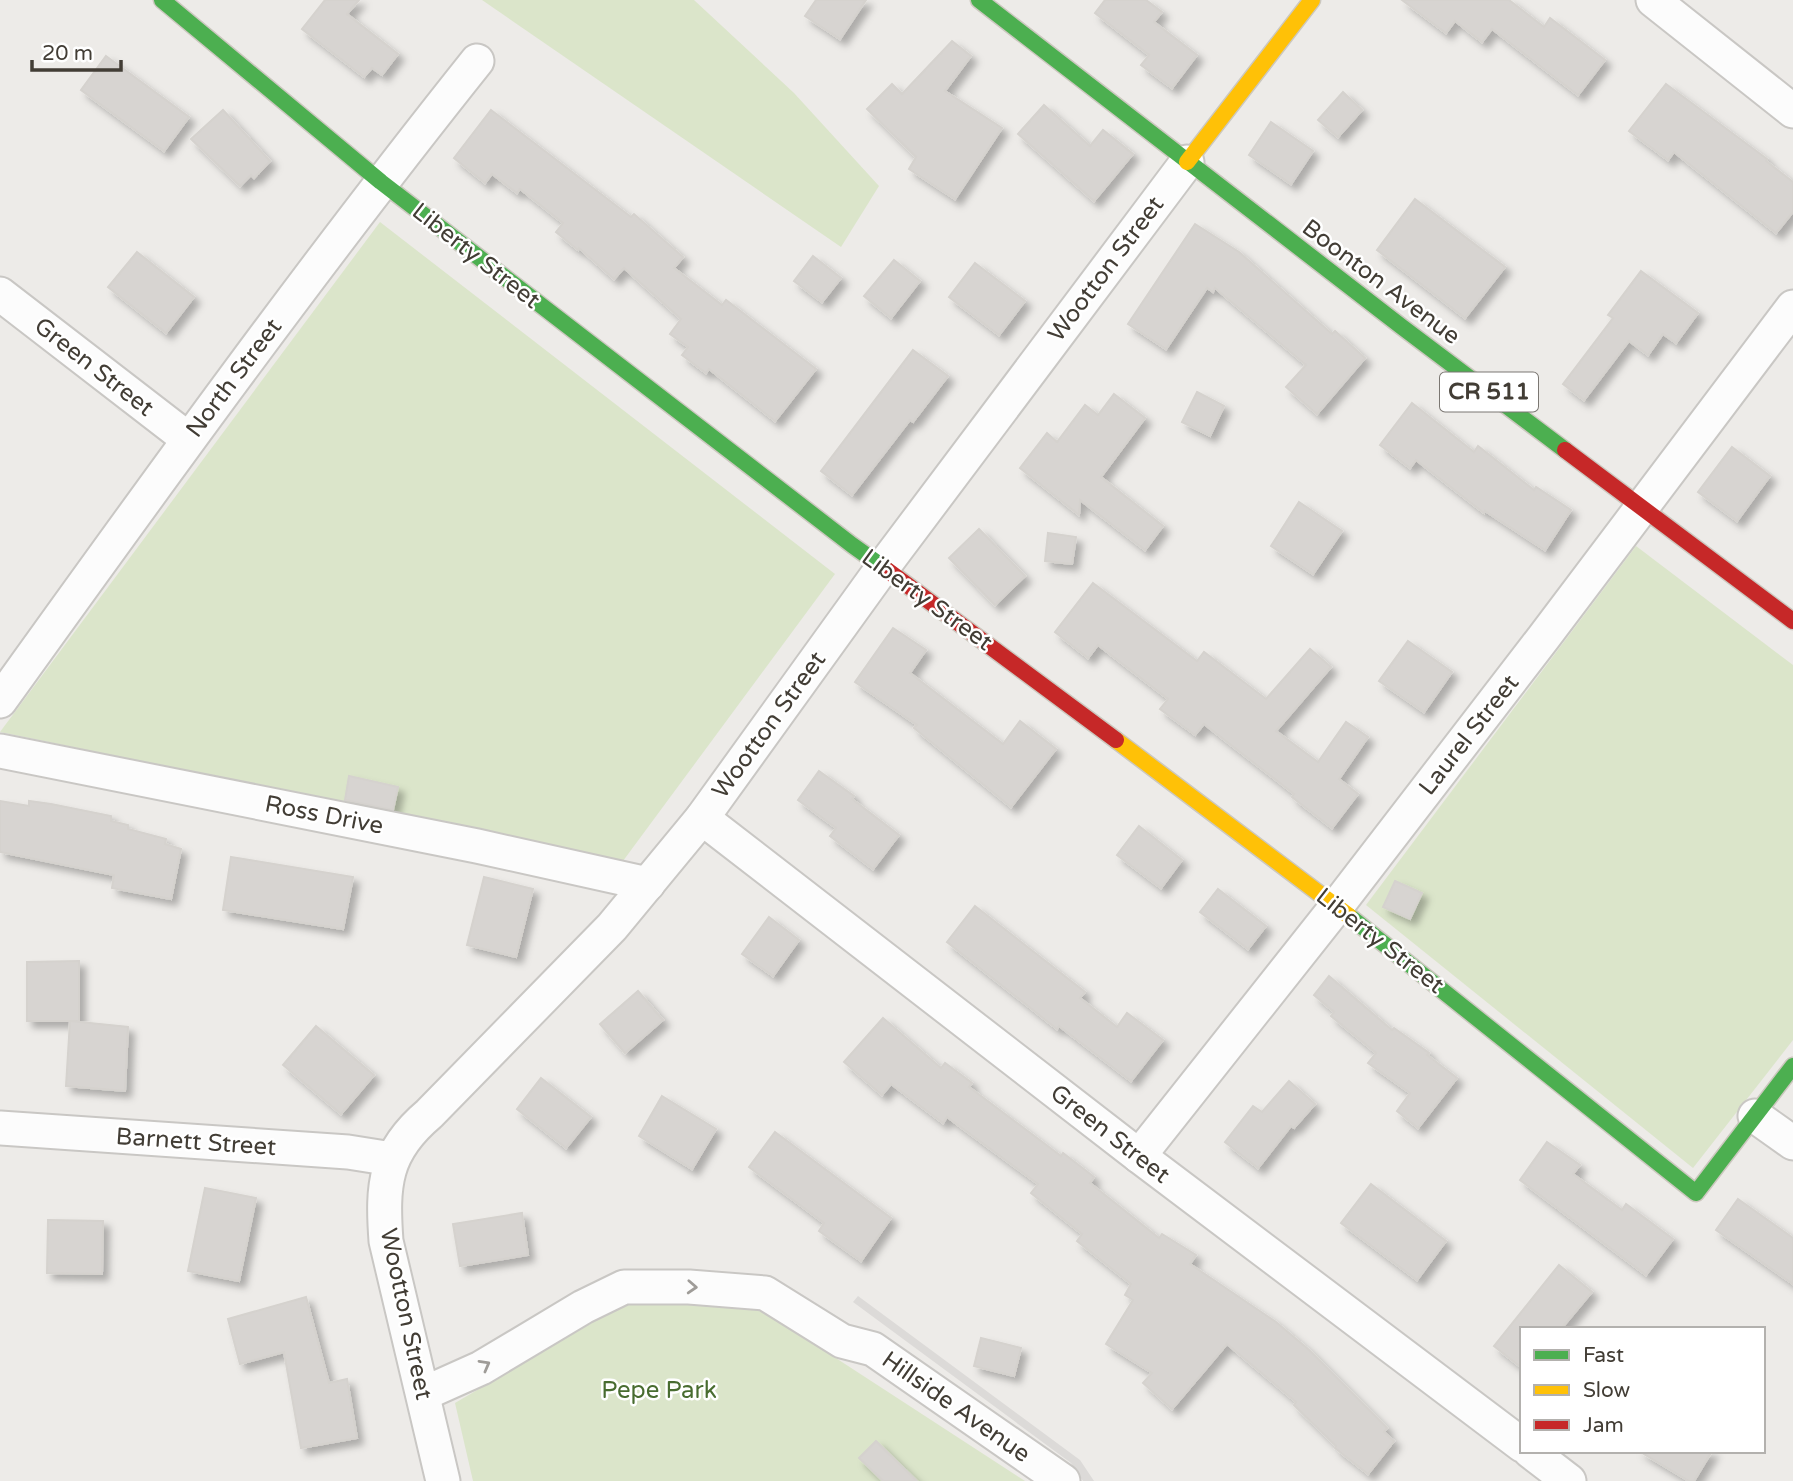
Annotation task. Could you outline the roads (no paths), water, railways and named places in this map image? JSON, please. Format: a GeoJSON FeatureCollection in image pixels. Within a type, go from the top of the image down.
{"type":"FeatureCollection","features":[{"type":"Feature","properties":{"kind":"street","name":"Liberty Street"},"geometry":{"type":"LineString","coordinates":[[162,0],[381,182],[852,545],[1337,906],[1696,1193],[1755,1116]]}},
{"type":"Feature","properties":{"kind":"street","name":"Boonton Avenue"},"geometry":{"type":"LineString","coordinates":[[979,0],[1402,327],[1793,621]]}},
{"type":"Feature","properties":{"kind":"street","name":"Wootton Street"},"geometry":{"type":"LineString","coordinates":[[443,1481],[387,1241],[383,1200],[392,1159],[401,1143],[612,927],[702,818],[883,567],[1312,0]]}},
{"type":"Feature","properties":{"kind":"street"},"geometry":{"type":"LineString","coordinates":[[1653,0],[1793,111]]}},
{"type":"Feature","properties":{"kind":"street","name":"North Street"},"geometry":{"type":"LineString","coordinates":[[0,701],[188,439],[381,182],[477,61]]}},
{"type":"Feature","properties":{"kind":"street","name":"Green Street"},"geometry":{"type":"LineString","coordinates":[[0,294],[188,439]]}},
{"type":"Feature","properties":{"kind":"street","name":"Laurel Street"},"geometry":{"type":"LineString","coordinates":[[1139,1156],[1337,906],[1793,307]]}},
{"type":"Feature","properties":{"kind":"street","name":"Ross Drive"},"geometry":{"type":"LineString","coordinates":[[0,751],[477,846],[648,884]]}},
{"type":"Feature","properties":{"kind":"street","name":"Green Street"},"geometry":{"type":"LineString","coordinates":[[702,818],[1139,1156],[1520,1443]]}},
{"type":"Feature","properties":{"kind":"street"},"geometry":{"type":"LineString","coordinates":[[1793,1066],[1755,1116],[1793,1143]]}},
{"type":"Feature","properties":{"kind":"street","name":"Barnett Street"},"geometry":{"type":"LineString","coordinates":[[0,1128],[348,1152],[392,1159]]}},
{"type":"Feature","properties":{"kind":"street","name":"Hillside Avenue"},"geometry":{"type":"LineString","coordinates":[[423,1394],[481,1368],[583,1307],[624,1287],[689,1287],[765,1293],[842,1342],[873,1349],[1063,1481]]}},
{"type":"Feature","properties":{"kind":"street"},"geometry":{"type":"LineString","coordinates":[[1533,1453],[1569,1481]]}},
{"type":"Feature","properties":{"kind":"park label","name":"Pepe Park"},"geometry":{"type":"Point","coordinates":[659,1390]}}]}
